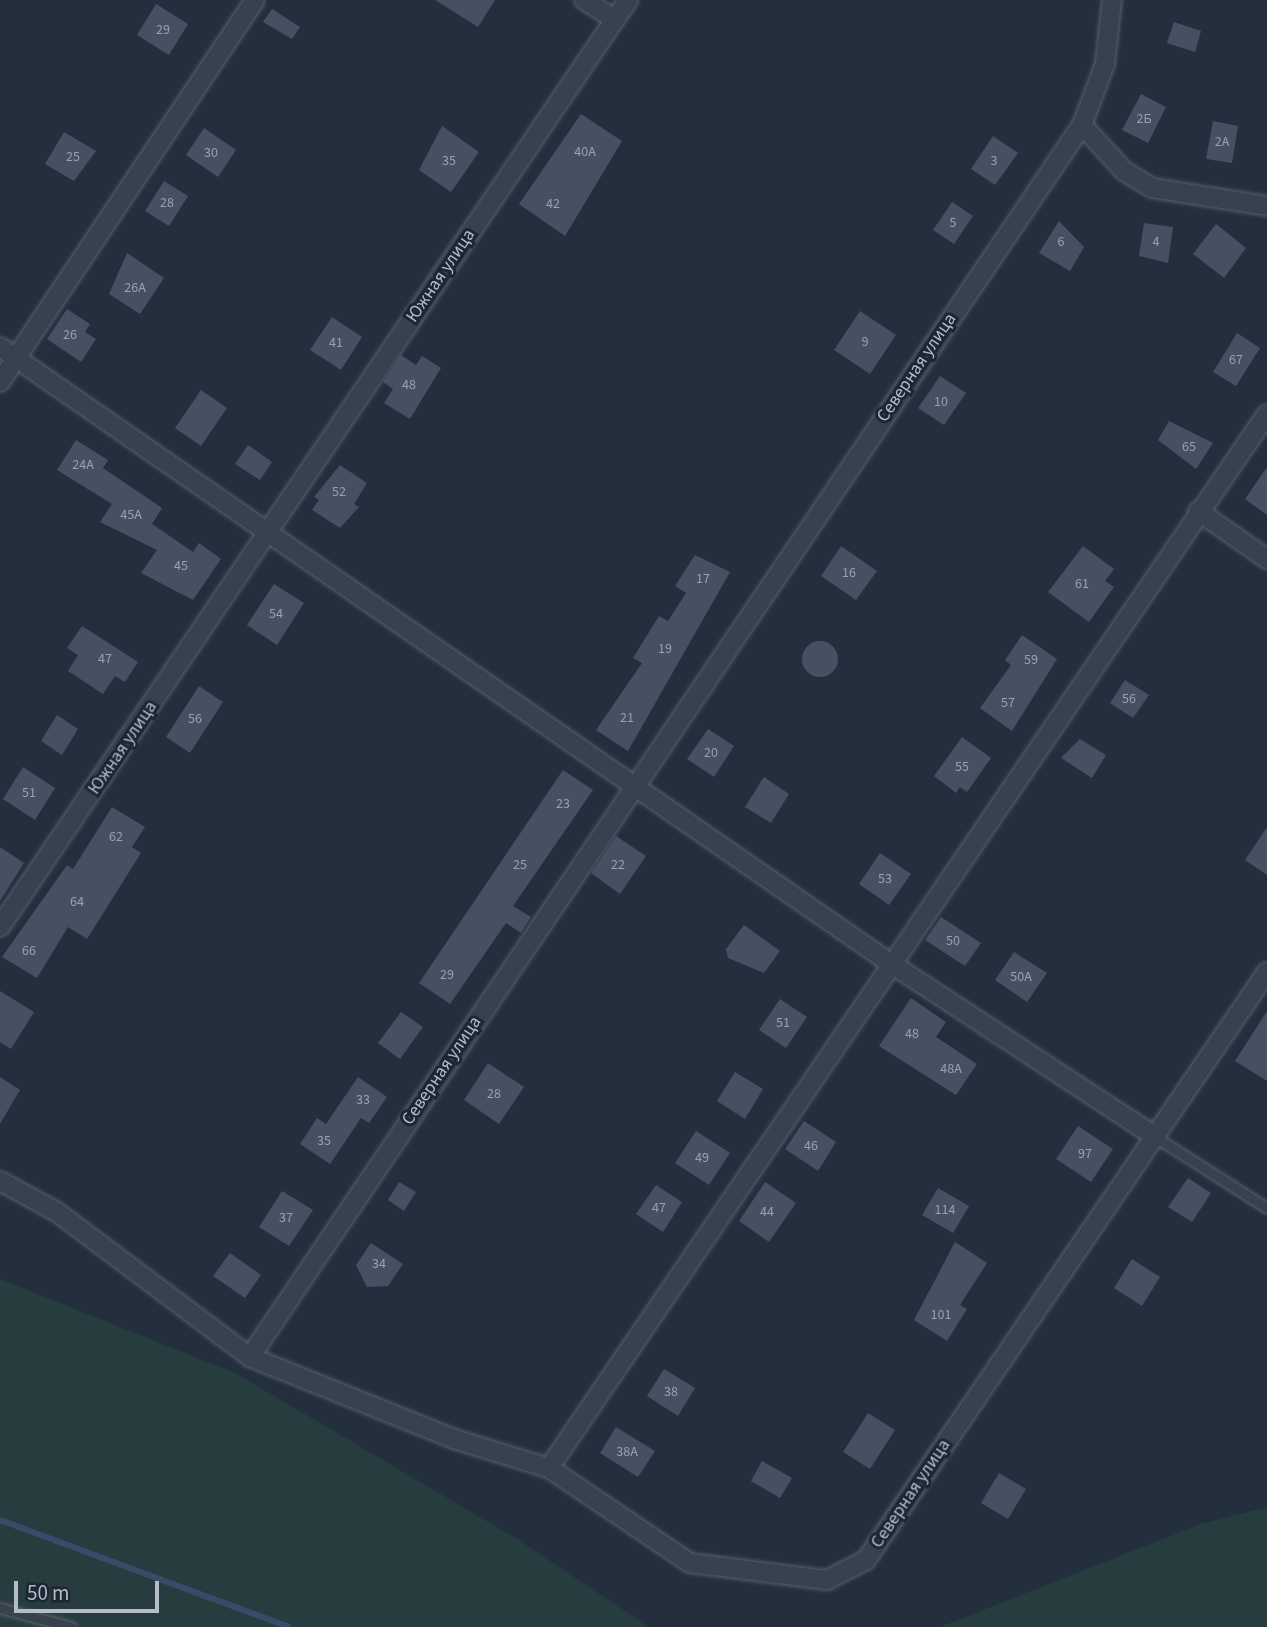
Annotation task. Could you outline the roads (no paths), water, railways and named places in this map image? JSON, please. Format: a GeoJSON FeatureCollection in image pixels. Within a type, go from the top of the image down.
{"type":"FeatureCollection","features":[{"type":"Feature","properties":{"kind":"street"},"geometry":{"type":"LineString","coordinates":[[0,382],[7,352],[255,0]]}},
{"type":"Feature","properties":{"kind":"street"},"geometry":{"type":"LineString","coordinates":[[584,0],[615,19]]}},
{"type":"Feature","properties":{"kind":"street","name":"Южная улица"},"geometry":{"type":"LineString","coordinates":[[0,926],[628,0]]}},
{"type":"Feature","properties":{"kind":"street","name":"Северная улица"},"geometry":{"type":"LineString","coordinates":[[250,1356],[1082,125],[1105,64],[1112,0]]}},
{"type":"Feature","properties":{"kind":"street"},"geometry":{"type":"LineString","coordinates":[[1082,125],[1124,171],[1152,188],[1267,206]]}},
{"type":"Feature","properties":{"kind":"street"},"geometry":{"type":"LineString","coordinates":[[7,352],[890,964],[1157,1138]]}},
{"type":"Feature","properties":{"kind":"street"},"geometry":{"type":"LineString","coordinates":[[549,1468],[1198,511],[1267,414]]}},
{"type":"Feature","properties":{"kind":"street"},"geometry":{"type":"LineString","coordinates":[[1198,511],[1267,559]]}},
{"type":"Feature","properties":{"kind":"street","name":"Северная улица"},"geometry":{"type":"LineString","coordinates":[[0,1181],[57,1212],[250,1356],[454,1439],[549,1468],[690,1563],[802,1581],[854,1571],[1157,1138],[1267,972]]}},
{"type":"Feature","properties":{"kind":"lane"},"geometry":{"type":"LineString","coordinates":[[1157,1138],[1267,1208]]}},
{"type":"Feature","properties":{"kind":"lane"},"geometry":{"type":"LineString","coordinates":[[0,1608],[72,1627]]}},
{"type":"Feature","properties":{"kind":"waterway"},"geometry":{"type":"LineString","coordinates":[[0,1520],[289,1627]]}}]}
